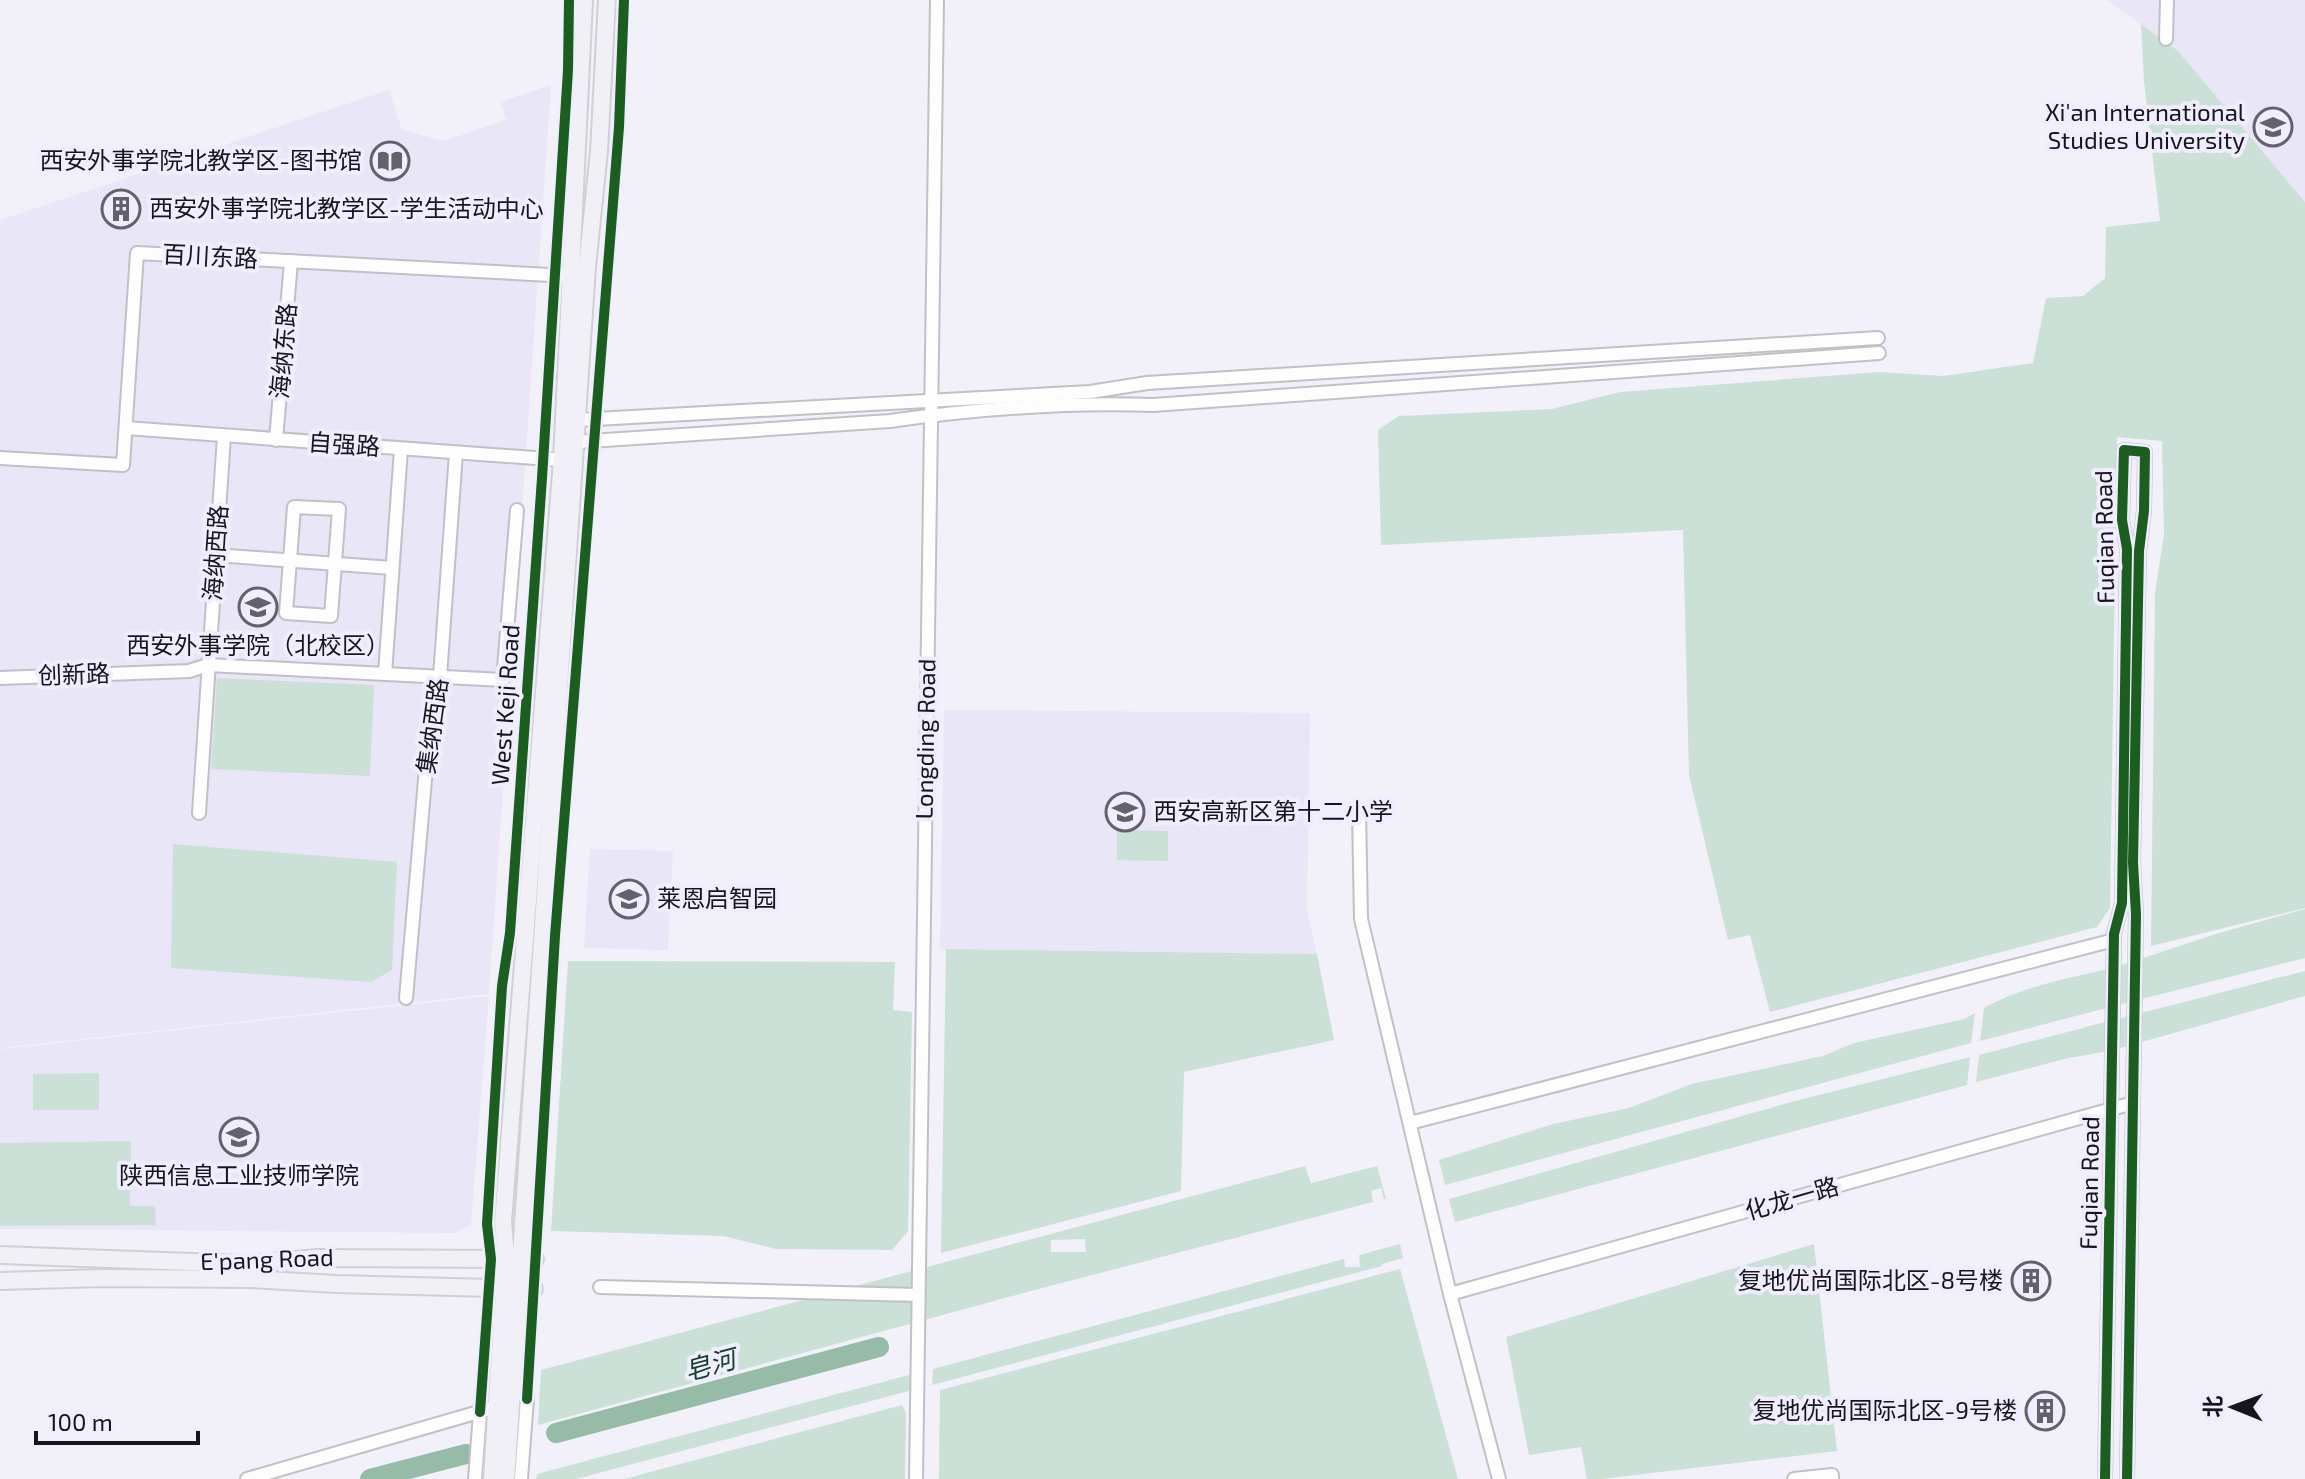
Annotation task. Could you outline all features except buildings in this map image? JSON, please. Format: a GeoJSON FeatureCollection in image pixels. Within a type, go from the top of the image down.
{"type":"FeatureCollection","features":[{"type":"Feature","properties":{"kind":"main road","name":"West Keji Road"},"geometry":{"type":"LineString","coordinates":[[521,1259],[503,1222],[562,460],[584,0]]}},
{"type":"Feature","properties":{"kind":"main road","name":"West Keji Road"},"geometry":{"type":"LineString","coordinates":[[506,1479],[607,0]]}},
{"type":"Feature","properties":{"kind":"main road","name":"E'pang Road"},"geometry":{"type":"LineString","coordinates":[[0,1255],[246,1264],[318,1258],[521,1259]]}},
{"type":"Feature","properties":{"kind":"main road","name":"E'pang Road"},"geometry":{"type":"LineString","coordinates":[[0,1281],[237,1278],[336,1284],[519,1288]]}},
{"type":"Feature","properties":{"kind":"main road","name":"West Keji Road"},"geometry":{"type":"LineString","coordinates":[[492,1479],[488,1410],[519,1288]]}},
{"type":"Feature","properties":{"kind":"street","name":"Longding Road"},"geometry":{"type":"LineString","coordinates":[[916,1479],[937,0]]}},
{"type":"Feature","properties":{"kind":"street"},"geometry":{"type":"LineString","coordinates":[[2166,39],[2167,0]]}},
{"type":"Feature","properties":{"kind":"street","name":"百川东路"},"geometry":{"type":"LineString","coordinates":[[0,458],[123,465],[137,253],[569,276]]}},
{"type":"Feature","properties":{"kind":"street","name":"海纳东路"},"geometry":{"type":"LineString","coordinates":[[276,440],[291,261]]}},
{"type":"Feature","properties":{"kind":"street"},"geometry":{"type":"LineString","coordinates":[[577,420],[1090,392],[1147,383],[1878,338]]}},
{"type":"Feature","properties":{"kind":"street"},"geometry":{"type":"LineString","coordinates":[[575,442],[890,421],[1093,403],[1153,405],[1879,353]]}},
{"type":"Feature","properties":{"kind":"street","name":"自强路"},"geometry":{"type":"LineString","coordinates":[[126,428],[562,460]]}},
{"type":"Feature","properties":{"kind":"street","name":"海纳西路"},"geometry":{"type":"LineString","coordinates":[[199,813],[224,436]]}},
{"type":"Feature","properties":{"kind":"street"},"geometry":{"type":"LineString","coordinates":[[385,674],[401,449]]}},
{"type":"Feature","properties":{"kind":"street","name":"Fuqian Road"},"geometry":{"type":"LineString","coordinates":[[2105,1479],[2114,940],[2122,903],[2127,549],[2122,520],[2124,450],[2145,452],[2144,511],[2139,551],[2133,863],[2136,914],[2127,1479]]}},
{"type":"Feature","properties":{"kind":"street","name":"集纳西路"},"geometry":{"type":"LineString","coordinates":[[406,998],[433,688],[440,677],[456,453]]}},
{"type":"Feature","properties":{"kind":"street"},"geometry":{"type":"LineString","coordinates":[[294,507],[339,509],[335,564],[331,616],[286,613],[294,507]]}},
{"type":"Feature","properties":{"kind":"street","name":"创新路"},"geometry":{"type":"LineString","coordinates":[[0,678],[189,671],[208,665],[503,680],[517,510]]}},
{"type":"Feature","properties":{"kind":"street"},"geometry":{"type":"LineString","coordinates":[[215,555],[392,568]]}},
{"type":"Feature","properties":{"kind":"street"},"geometry":{"type":"LineString","coordinates":[[1359,810],[1361,919],[1450,1294],[1499,1479]]}},
{"type":"Feature","properties":{"kind":"street"},"geometry":{"type":"LineString","coordinates":[[1410,1123],[2114,940]]}},
{"type":"Feature","properties":{"kind":"street","name":"化龙一路"},"geometry":{"type":"LineString","coordinates":[[1450,1294],[2133,1103]]}},
{"type":"Feature","properties":{"kind":"street"},"geometry":{"type":"LineString","coordinates":[[600,1287],[918,1295]]}},
{"type":"Feature","properties":{"kind":"street","name":"West Keji Road"},"geometry":{"type":"LineString","coordinates":[[514,1382],[527,1399],[521,1479]]}},
{"type":"Feature","properties":{"kind":"street"},"geometry":{"type":"LineString","coordinates":[[247,1479],[488,1410]]}},
{"type":"Feature","properties":{"kind":"street","name":"West Keji Road"},"geometry":{"type":"LineString","coordinates":[[475,1479],[488,1410]]}},
{"type":"Feature","properties":{"kind":"street"},"geometry":{"type":"LineString","coordinates":[[1794,1479],[1832,1475],[1832,1479]]}},
{"type":"Feature","properties":{"kind":"shaded area","name":"Xi'an International Studies University"},"geometry":{"type":"Polygon","coordinates":[[[2107,0],[2305,0],[2305,202],[2178,51],[2107,0]]]}},
{"type":"Feature","properties":{"kind":"shaded area","name":"西安外事学院（北校区）"},"geometry":{"type":"Polygon","coordinates":[[[551,85],[489,994],[0,1048],[0,220],[389,90],[402,130],[444,141],[506,120],[500,102],[551,85]]]}},
{"type":"Feature","properties":{"kind":"shaded area","name":"西安高新区第十二小学"},"geometry":{"type":"Polygon","coordinates":[[[944,710],[1310,713],[1307,911],[1317,954],[940,949],[944,710]]]}},
{"type":"Feature","properties":{"kind":"shaded area","name":"莱恩启智园"},"geometry":{"type":"Polygon","coordinates":[[[590,849],[673,851],[668,950],[584,948],[590,849]]]}},
{"type":"Feature","properties":{"kind":"shaded area","name":"陕西信息工业技师学院"},"geometry":{"type":"Polygon","coordinates":[[[489,996],[471,1225],[455,1233],[0,1229],[0,1049],[489,996]]]}},
{"type":"Feature","properties":{"kind":"green space"},"geometry":{"type":"Polygon","coordinates":[[[2141,24],[2178,51],[2305,202],[2305,908],[2151,946],[2155,593],[2164,534],[2162,441],[2117,437],[2110,908],[2097,927],[1770,1012],[1750,935],[1728,940],[1689,775],[1683,530],[1381,545],[1378,430],[1399,416],[1552,409],[1620,392],[1879,372],[1943,376],[2033,363],[2046,298],[2083,296],[2105,278],[2106,227],[2160,221],[2144,81],[2141,24]]]}},
{"type":"Feature","properties":{"kind":"green space"},"geometry":{"type":"Polygon","coordinates":[[[217,678],[374,685],[370,776],[211,769],[217,678]]]}},
{"type":"Feature","properties":{"kind":"green space"},"geometry":{"type":"Polygon","coordinates":[[[1117,830],[1168,831],[1168,861],[1117,860],[1117,830]]]}},
{"type":"Feature","properties":{"kind":"green space"},"geometry":{"type":"Polygon","coordinates":[[[173,844],[397,862],[392,970],[371,982],[171,968],[173,844]]]}},
{"type":"Feature","properties":{"kind":"green space"},"geometry":{"type":"Polygon","coordinates":[[[2305,909],[2305,958],[2118,1005],[2119,966],[2305,909]]]}},
{"type":"Feature","properties":{"kind":"green space"},"geometry":{"type":"Polygon","coordinates":[[[946,949],[1317,954],[1334,1040],[1184,1072],[1181,1191],[941,1253],[946,949]]]}},
{"type":"Feature","properties":{"kind":"green space"},"geometry":{"type":"Polygon","coordinates":[[[568,961],[895,962],[893,1010],[912,1012],[908,1231],[892,1250],[776,1249],[723,1236],[551,1231],[568,961]]]}},
{"type":"Feature","properties":{"kind":"green space"},"geometry":{"type":"Polygon","coordinates":[[[2111,968],[2110,1007],[1980,1041],[1984,1008],[2030,989],[2111,968]]]}},
{"type":"Feature","properties":{"kind":"green space"},"geometry":{"type":"Polygon","coordinates":[[[2305,971],[2305,996],[2117,1049],[2118,1019],[2305,971]]]}},
{"type":"Feature","properties":{"kind":"green space"},"geometry":{"type":"Polygon","coordinates":[[[1975,1013],[1971,1043],[1445,1185],[1439,1160],[1553,1124],[1629,1108],[1692,1084],[1823,1056],[1854,1043],[1964,1019],[1975,1013]]]}},
{"type":"Feature","properties":{"kind":"green space"},"geometry":{"type":"Polygon","coordinates":[[[2109,1021],[2109,1051],[1976,1082],[1979,1055],[2109,1021]]]}},
{"type":"Feature","properties":{"kind":"green space"},"geometry":{"type":"Polygon","coordinates":[[[1970,1057],[1967,1085],[1455,1222],[1449,1199],[1795,1101],[1970,1057]]]}},
{"type":"Feature","properties":{"kind":"green space"},"geometry":{"type":"Polygon","coordinates":[[[99,1073],[99,1110],[33,1110],[33,1074],[99,1073]]]}},
{"type":"Feature","properties":{"kind":"green space"},"geometry":{"type":"Polygon","coordinates":[[[131,1141],[130,1206],[155,1206],[156,1225],[0,1226],[0,1143],[131,1141]]]}},
{"type":"Feature","properties":{"kind":"green space"},"geometry":{"type":"Polygon","coordinates":[[[1305,1166],[1311,1183],[1377,1166],[1386,1199],[1381,1188],[1371,1191],[1373,1202],[538,1425],[541,1370],[1305,1166]],[[1085,1239],[1051,1240],[1051,1252],[1086,1252],[1085,1239]]]}},
{"type":"Feature","properties":{"kind":"green space"},"geometry":{"type":"Polygon","coordinates":[[[1400,1244],[1403,1258],[1382,1266],[932,1385],[933,1369],[1344,1259],[1345,1267],[1360,1267],[1359,1255],[1400,1244]]]}},
{"type":"Feature","properties":{"kind":"green space"},"geometry":{"type":"Polygon","coordinates":[[[1814,1244],[1837,1451],[1602,1479],[1587,1479],[1581,1447],[1529,1455],[1506,1337],[1814,1244]]]}},
{"type":"Feature","properties":{"kind":"green space"},"geometry":{"type":"Polygon","coordinates":[[[1400,1269],[1458,1479],[939,1479],[940,1390],[1400,1269]]]}},
{"type":"Feature","properties":{"kind":"green space"},"geometry":{"type":"Polygon","coordinates":[[[924,1371],[924,1387],[576,1479],[536,1479],[537,1474],[924,1371]]]}},
{"type":"Feature","properties":{"kind":"green space"},"geometry":{"type":"Polygon","coordinates":[[[902,1405],[906,1413],[905,1479],[624,1479],[902,1405]]]}},
{"type":"Feature","properties":{"kind":"waterway","name":"皂河"},"geometry":{"type":"LineString","coordinates":[[556,1433],[879,1347]]}},
{"type":"Feature","properties":{"kind":"waterway","name":"皂河"},"geometry":{"type":"LineString","coordinates":[[370,1479],[466,1454]]}},
{"type":"Feature","properties":{"kind":"cycle path"},"geometry":{"type":"LineString","coordinates":[[480,1412],[491,1259],[487,1224],[502,986],[510,933],[542,478],[568,70],[569,0]]}},
{"type":"Feature","properties":{"kind":"cycle path"},"geometry":{"type":"LineString","coordinates":[[527,1399],[555,936],[619,127],[624,0]]}},
{"type":"Feature","properties":{"kind":"cycle path"},"geometry":{"type":"LineString","coordinates":[[2105,1479],[2114,934],[2122,903],[2127,549],[2122,520],[2124,450],[2145,452],[2144,511],[2139,551],[2133,863],[2136,914],[2127,1479]]}},
{"type":"Feature","properties":{"kind":"place","name":"Xi'an International Studies University"},"geometry":{"type":"Point","coordinates":[2273,127]}},
{"type":"Feature","properties":{"kind":"place","name":"西安外事学院北教学区-图书馆"},"geometry":{"type":"Point","coordinates":[390,161]}},
{"type":"Feature","properties":{"kind":"place","name":"西安外事学院北教学区-学生活动中心"},"geometry":{"type":"Point","coordinates":[121,209]}},
{"type":"Feature","properties":{"kind":"place","name":"西安外事学院（北校区）"},"geometry":{"type":"Point","coordinates":[258,607]}},
{"type":"Feature","properties":{"kind":"place","name":"西安高新区第十二小学"},"geometry":{"type":"Point","coordinates":[1125,812]}},
{"type":"Feature","properties":{"kind":"place","name":"莱恩启智园"},"geometry":{"type":"Point","coordinates":[629,899]}},
{"type":"Feature","properties":{"kind":"place","name":"陕西信息工业技师学院"},"geometry":{"type":"Point","coordinates":[239,1137]}},
{"type":"Feature","properties":{"kind":"place","name":"复地优尚国际北区-8号楼"},"geometry":{"type":"Point","coordinates":[2031,1281]}},
{"type":"Feature","properties":{"kind":"place","name":"复地优尚国际北区-9号楼"},"geometry":{"type":"Point","coordinates":[2045,1411]}}]}
